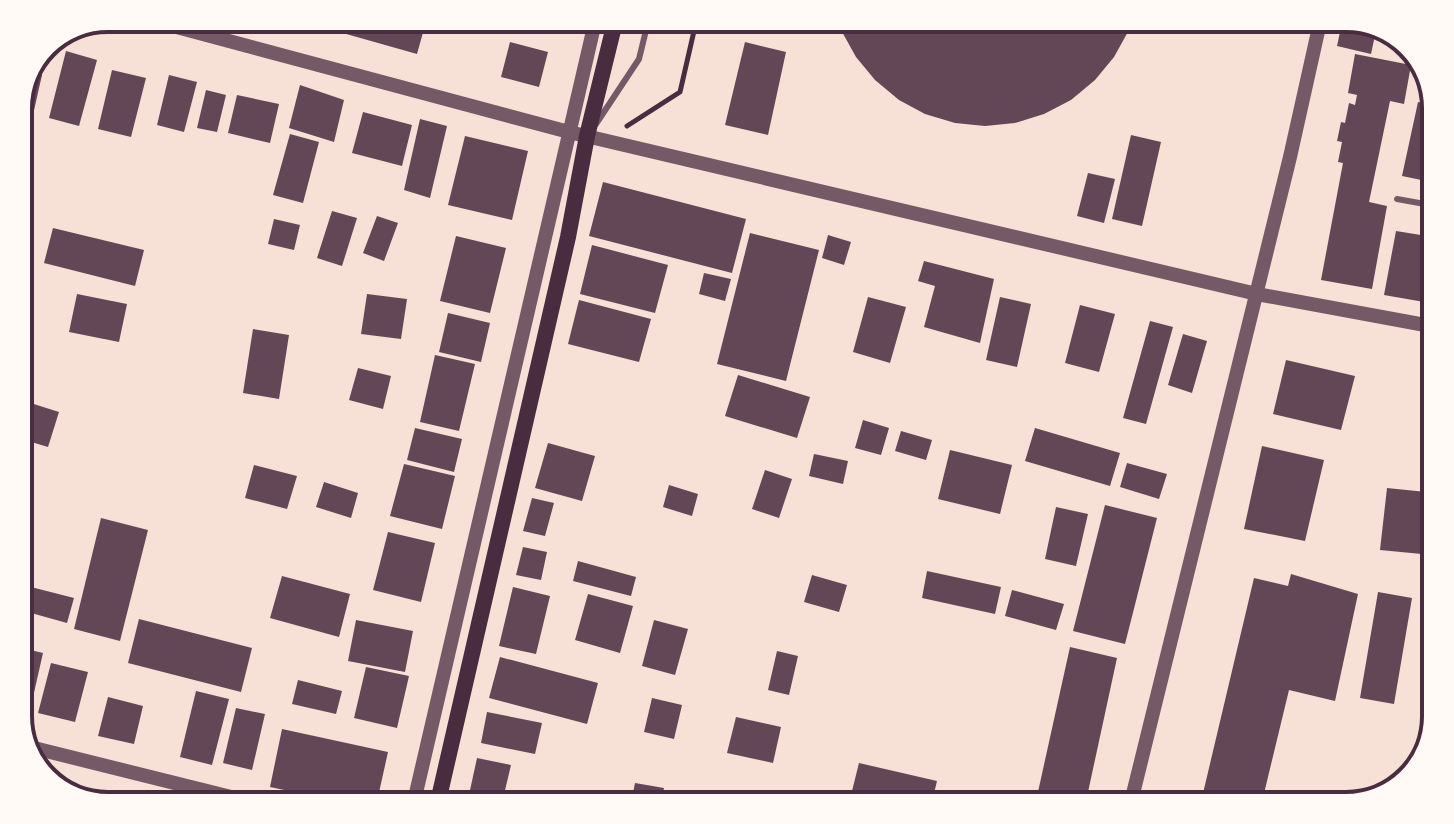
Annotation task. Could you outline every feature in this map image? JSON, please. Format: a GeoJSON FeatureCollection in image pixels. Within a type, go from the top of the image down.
{"type":"FeatureCollection","features":[{"type":"Feature","properties":{"kind":"main road"},"geometry":{"type":"LineString","coordinates":[[440,792],[613,32]]}},
{"type":"Feature","properties":{"kind":"street"},"geometry":{"type":"LineString","coordinates":[[195,32],[604,141],[1257,294],[1422,324]]}},
{"type":"Feature","properties":{"kind":"street"},"geometry":{"type":"LineString","coordinates":[[416,792],[593,32]]}},
{"type":"Feature","properties":{"kind":"street"},"geometry":{"type":"LineString","coordinates":[[1133,792],[1257,294],[1318,32]]}},
{"type":"Feature","properties":{"kind":"street"},"geometry":{"type":"LineString","coordinates":[[40,749],[211,792]]}},
{"type":"Feature","properties":{"kind":"lane"},"geometry":{"type":"LineString","coordinates":[[587,136],[639,59],[646,32]]}},
{"type":"Feature","properties":{"kind":"lane"},"geometry":{"type":"LineString","coordinates":[[1397,199],[1422,203]]}},
{"type":"Feature","properties":{"kind":"path"},"geometry":{"type":"LineString","coordinates":[[604,141],[680,92],[694,32]]}},
{"type":"Feature","properties":{"kind":"building"},"geometry":{"type":"Polygon","coordinates":[[[339,32],[423,32],[417,54],[339,32]]]}},
{"type":"Feature","properties":{"kind":"building"},"geometry":{"type":"Polygon","coordinates":[[[842,32],[1128,32],[1114,57],[1095,80],[1071,100],[1044,114],[1015,123],[985,126],[955,123],[925,114],[899,100],[875,80],[856,57],[842,32]]]}},
{"type":"Feature","properties":{"kind":"building"},"geometry":{"type":"Polygon","coordinates":[[[1340,32],[1374,38],[1371,54],[1337,46],[1340,32]]]}},
{"type":"Feature","properties":{"kind":"building"},"geometry":{"type":"Polygon","coordinates":[[[510,42],[548,52],[539,87],[501,77],[510,42]]]}},
{"type":"Feature","properties":{"kind":"building"},"geometry":{"type":"Polygon","coordinates":[[[745,42],[786,52],[768,135],[725,125],[745,42]]]}},
{"type":"Feature","properties":{"kind":"building"},"geometry":{"type":"Polygon","coordinates":[[[66,51],[97,60],[79,126],[49,118],[66,51]]]}},
{"type":"Feature","properties":{"kind":"building"},"geometry":{"type":"Polygon","coordinates":[[[1355,54],[1408,64],[1410,68],[1404,104],[1390,101],[1369,202],[1387,206],[1372,289],[1321,280],[1343,163],[1338,162],[1342,142],[1337,141],[1349,103],[1355,105],[1357,95],[1348,93],[1355,54]]]}},
{"type":"Feature","properties":{"kind":"building"},"geometry":{"type":"Polygon","coordinates":[[[112,70],[146,78],[131,137],[98,129],[112,70]]]}},
{"type":"Feature","properties":{"kind":"building"},"geometry":{"type":"Polygon","coordinates":[[[42,75],[32,119],[35,88],[42,75]]]}},
{"type":"Feature","properties":{"kind":"building"},"geometry":{"type":"Polygon","coordinates":[[[169,75],[197,82],[184,132],[157,125],[169,75]]]}},
{"type":"Feature","properties":{"kind":"building"},"geometry":{"type":"Polygon","coordinates":[[[300,85],[344,100],[334,142],[289,128],[300,85]]]}},
{"type":"Feature","properties":{"kind":"building"},"geometry":{"type":"Polygon","coordinates":[[[206,90],[226,95],[217,132],[197,128],[206,90]]]}},
{"type":"Feature","properties":{"kind":"building"},"geometry":{"type":"Polygon","coordinates":[[[237,95],[279,104],[270,143],[228,133],[237,95]]]}},
{"type":"Feature","properties":{"kind":"building"},"geometry":{"type":"Polygon","coordinates":[[[1418,102],[1422,103],[1422,180],[1402,176],[1418,102]]]}},
{"type":"Feature","properties":{"kind":"building"},"geometry":{"type":"Polygon","coordinates":[[[363,112],[412,125],[402,166],[352,153],[363,112]]]}},
{"type":"Feature","properties":{"kind":"building"},"geometry":{"type":"Polygon","coordinates":[[[420,119],[447,126],[430,198],[404,190],[420,119]]]}},
{"type":"Feature","properties":{"kind":"building"},"geometry":{"type":"Polygon","coordinates":[[[290,134],[319,142],[303,203],[273,195],[290,134]]]}},
{"type":"Feature","properties":{"kind":"building"},"geometry":{"type":"Polygon","coordinates":[[[1131,135],[1161,142],[1142,226],[1112,219],[1131,135]]]}},
{"type":"Feature","properties":{"kind":"building"},"geometry":{"type":"Polygon","coordinates":[[[465,136],[528,151],[512,220],[448,205],[465,136]]]}},
{"type":"Feature","properties":{"kind":"building"},"geometry":{"type":"Polygon","coordinates":[[[1088,173],[1115,179],[1104,223],[1077,216],[1088,173]]]}},
{"type":"Feature","properties":{"kind":"building"},"geometry":{"type":"Polygon","coordinates":[[[603,182],[746,219],[732,273],[589,236],[603,182]]]}},
{"type":"Feature","properties":{"kind":"building"},"geometry":{"type":"Polygon","coordinates":[[[332,211],[357,218],[342,266],[317,258],[332,211]]]}},
{"type":"Feature","properties":{"kind":"building"},"geometry":{"type":"Polygon","coordinates":[[[377,216],[398,223],[384,261],[363,253],[377,216]]]}},
{"type":"Feature","properties":{"kind":"building"},"geometry":{"type":"Polygon","coordinates":[[[274,219],[300,225],[294,250],[268,244],[274,219]]]}},
{"type":"Feature","properties":{"kind":"building"},"geometry":{"type":"Polygon","coordinates":[[[53,228],[144,250],[135,286],[44,263],[53,228]]]}},
{"type":"Feature","properties":{"kind":"building"},"geometry":{"type":"Polygon","coordinates":[[[1396,231],[1422,235],[1422,302],[1384,295],[1396,231]]]}},
{"type":"Feature","properties":{"kind":"building"},"geometry":{"type":"Polygon","coordinates":[[[750,233],[819,250],[786,381],[717,364],[750,233]]]}},
{"type":"Feature","properties":{"kind":"building"},"geometry":{"type":"Polygon","coordinates":[[[828,235],[851,242],[844,265],[822,258],[828,235]]]}},
{"type":"Feature","properties":{"kind":"building"},"geometry":{"type":"Polygon","coordinates":[[[456,236],[506,248],[490,313],[440,301],[456,236]]]}},
{"type":"Feature","properties":{"kind":"building"},"geometry":{"type":"Polygon","coordinates":[[[592,245],[668,265],[655,313],[580,294],[592,245]]]}},
{"type":"Feature","properties":{"kind":"building"},"geometry":{"type":"Polygon","coordinates":[[[924,261],[994,279],[980,343],[924,327],[935,286],[918,281],[924,261]]]}},
{"type":"Feature","properties":{"kind":"building"},"geometry":{"type":"Polygon","coordinates":[[[704,273],[731,279],[725,301],[699,294],[704,273]]]}},
{"type":"Feature","properties":{"kind":"building"},"geometry":{"type":"Polygon","coordinates":[[[77,294],[127,304],[119,342],[69,332],[77,294]]]}},
{"type":"Feature","properties":{"kind":"building"},"geometry":{"type":"Polygon","coordinates":[[[367,294],[407,299],[401,339],[361,334],[367,294]]]}},
{"type":"Feature","properties":{"kind":"building"},"geometry":{"type":"Polygon","coordinates":[[[868,297],[906,307],[890,363],[853,352],[868,297]]]}},
{"type":"Feature","properties":{"kind":"building"},"geometry":{"type":"Polygon","coordinates":[[[1000,297],[1031,304],[1017,367],[986,360],[1000,297]]]}},
{"type":"Feature","properties":{"kind":"building"},"geometry":{"type":"Polygon","coordinates":[[[579,300],[651,319],[639,362],[568,344],[579,300]]]}},
{"type":"Feature","properties":{"kind":"building"},"geometry":{"type":"Polygon","coordinates":[[[1080,305],[1115,314],[1099,372],[1065,363],[1080,305]]]}},
{"type":"Feature","properties":{"kind":"building"},"geometry":{"type":"Polygon","coordinates":[[[448,313],[490,323],[481,362],[439,352],[448,313]]]}},
{"type":"Feature","properties":{"kind":"building"},"geometry":{"type":"Polygon","coordinates":[[[1150,321],[1173,327],[1146,424],[1123,418],[1150,321]]]}},
{"type":"Feature","properties":{"kind":"building"},"geometry":{"type":"Polygon","coordinates":[[[253,329],[289,335],[279,399],[243,393],[253,329]]]}},
{"type":"Feature","properties":{"kind":"building"},"geometry":{"type":"Polygon","coordinates":[[[1183,334],[1207,341],[1192,393],[1168,385],[1183,334]]]}},
{"type":"Feature","properties":{"kind":"building"},"geometry":{"type":"Polygon","coordinates":[[[435,355],[475,364],[459,431],[420,422],[435,355]]]}},
{"type":"Feature","properties":{"kind":"building"},"geometry":{"type":"Polygon","coordinates":[[[1286,360],[1355,376],[1341,430],[1273,414],[1286,360]]]}},
{"type":"Feature","properties":{"kind":"building"},"geometry":{"type":"Polygon","coordinates":[[[358,368],[391,376],[383,409],[349,400],[358,368]]]}},
{"type":"Feature","properties":{"kind":"building"},"geometry":{"type":"Polygon","coordinates":[[[738,375],[810,397],[797,438],[725,416],[738,375]]]}},
{"type":"Feature","properties":{"kind":"building"},"geometry":{"type":"Polygon","coordinates":[[[32,403],[59,412],[48,447],[32,442],[32,403]]]}},
{"type":"Feature","properties":{"kind":"building"},"geometry":{"type":"Polygon","coordinates":[[[863,420],[889,428],[881,455],[855,448],[863,420]]]}},
{"type":"Feature","properties":{"kind":"building"},"geometry":{"type":"Polygon","coordinates":[[[415,428],[462,439],[454,472],[407,460],[415,428]]]}},
{"type":"Feature","properties":{"kind":"building"},"geometry":{"type":"Polygon","coordinates":[[[1035,428],[1120,453],[1110,486],[1025,461],[1035,428]]]}},
{"type":"Feature","properties":{"kind":"building"},"geometry":{"type":"Polygon","coordinates":[[[901,431],[932,440],[926,460],[895,451],[901,431]]]}},
{"type":"Feature","properties":{"kind":"building"},"geometry":{"type":"Polygon","coordinates":[[[548,443],[595,456],[582,501],[535,488],[548,443]]]}},
{"type":"Feature","properties":{"kind":"building"},"geometry":{"type":"Polygon","coordinates":[[[1262,446],[1324,460],[1305,541],[1244,529],[1262,446]]]}},
{"type":"Feature","properties":{"kind":"building"},"geometry":{"type":"Polygon","coordinates":[[[950,450],[1012,465],[1000,514],[938,499],[950,450]]]}},
{"type":"Feature","properties":{"kind":"building"},"geometry":{"type":"Polygon","coordinates":[[[814,454],[848,461],[843,484],[809,476],[814,454]]]}},
{"type":"Feature","properties":{"kind":"building"},"geometry":{"type":"Polygon","coordinates":[[[1127,463],[1167,474],[1159,499],[1120,487],[1127,463]]]}},
{"type":"Feature","properties":{"kind":"building"},"geometry":{"type":"Polygon","coordinates":[[[404,464],[455,476],[442,529],[390,516],[404,464]]]}},
{"type":"Feature","properties":{"kind":"building"},"geometry":{"type":"Polygon","coordinates":[[[254,465],[297,476],[287,509],[245,498],[254,465]]]}},
{"type":"Feature","properties":{"kind":"building"},"geometry":{"type":"Polygon","coordinates":[[[765,470],[792,479],[779,518],[752,509],[765,470]]]}},
{"type":"Feature","properties":{"kind":"building"},"geometry":{"type":"Polygon","coordinates":[[[324,482],[358,493],[351,518],[316,507],[324,482]]]}},
{"type":"Feature","properties":{"kind":"building"},"geometry":{"type":"Polygon","coordinates":[[[669,485],[698,494],[692,516],[663,507],[669,485]]]}},
{"type":"Feature","properties":{"kind":"building"},"geometry":{"type":"Polygon","coordinates":[[[1387,488],[1422,492],[1422,554],[1380,550],[1387,488]]]}},
{"type":"Feature","properties":{"kind":"building"},"geometry":{"type":"Polygon","coordinates":[[[532,498],[554,503],[545,536],[523,531],[532,498]]]}},
{"type":"Feature","properties":{"kind":"building"},"geometry":{"type":"Polygon","coordinates":[[[1105,505],[1157,518],[1125,644],[1073,631],[1105,505]]]}},
{"type":"Feature","properties":{"kind":"building"},"geometry":{"type":"Polygon","coordinates":[[[1056,507],[1088,514],[1076,566],[1045,559],[1056,507]]]}},
{"type":"Feature","properties":{"kind":"building"},"geometry":{"type":"Polygon","coordinates":[[[101,518],[148,530],[120,641],[74,629],[101,518]]]}},
{"type":"Feature","properties":{"kind":"building"},"geometry":{"type":"Polygon","coordinates":[[[388,532],[435,543],[421,602],[373,590],[388,532]]]}},
{"type":"Feature","properties":{"kind":"building"},"geometry":{"type":"Polygon","coordinates":[[[523,547],[547,552],[541,580],[516,575],[523,547]]]}},
{"type":"Feature","properties":{"kind":"building"},"geometry":{"type":"Polygon","coordinates":[[[578,561],[636,577],[631,596],[573,581],[578,561]]]}},
{"type":"Feature","properties":{"kind":"building"},"geometry":{"type":"Polygon","coordinates":[[[927,571],[1001,587],[995,614],[922,598],[927,571]]]}},
{"type":"Feature","properties":{"kind":"building"},"geometry":{"type":"Polygon","coordinates":[[[1291,574],[1358,594],[1335,701],[1289,690],[1264,792],[1203,792],[1254,578],[1288,586],[1291,574]]]}},
{"type":"Feature","properties":{"kind":"building"},"geometry":{"type":"Polygon","coordinates":[[[812,575],[847,585],[839,612],[804,602],[812,575]]]}},
{"type":"Feature","properties":{"kind":"building"},"geometry":{"type":"Polygon","coordinates":[[[282,576],[350,594],[339,637],[270,618],[282,576]]]}},
{"type":"Feature","properties":{"kind":"building"},"geometry":{"type":"Polygon","coordinates":[[[32,587],[74,598],[67,623],[32,613],[32,587]]]}},
{"type":"Feature","properties":{"kind":"building"},"geometry":{"type":"Polygon","coordinates":[[[513,587],[550,596],[536,654],[499,646],[513,587]]]}},
{"type":"Feature","properties":{"kind":"building"},"geometry":{"type":"Polygon","coordinates":[[[1012,590],[1064,604],[1056,630],[1005,616],[1012,590]]]}},
{"type":"Feature","properties":{"kind":"building"},"geometry":{"type":"Polygon","coordinates":[[[1378,592],[1412,598],[1394,704],[1360,698],[1378,592]]]}},
{"type":"Feature","properties":{"kind":"building"},"geometry":{"type":"Polygon","coordinates":[[[588,594],[633,606],[620,653],[575,640],[588,594]]]}},
{"type":"Feature","properties":{"kind":"building"},"geometry":{"type":"Polygon","coordinates":[[[139,619],[252,648],[241,692],[128,663],[139,619]]]}},
{"type":"Feature","properties":{"kind":"building"},"geometry":{"type":"Polygon","coordinates":[[[356,620],[413,631],[405,672],[348,661],[356,620]]]}},
{"type":"Feature","properties":{"kind":"building"},"geometry":{"type":"Polygon","coordinates":[[[654,620],[688,629],[675,675],[642,666],[654,620]]]}},
{"type":"Feature","properties":{"kind":"building"},"geometry":{"type":"Polygon","coordinates":[[[1070,647],[1117,658],[1088,792],[1038,792],[1070,647]]]}},
{"type":"Feature","properties":{"kind":"building"},"geometry":{"type":"Polygon","coordinates":[[[32,650],[43,653],[32,702],[32,650]]]}},
{"type":"Feature","properties":{"kind":"building"},"geometry":{"type":"Polygon","coordinates":[[[777,651],[798,656],[789,695],[768,690],[777,651]]]}},
{"type":"Feature","properties":{"kind":"building"},"geometry":{"type":"Polygon","coordinates":[[[500,657],[598,683],[587,724],[489,698],[500,657]]]}},
{"type":"Feature","properties":{"kind":"building"},"geometry":{"type":"Polygon","coordinates":[[[51,663],[88,672],[75,722],[38,713],[51,663]]]}},
{"type":"Feature","properties":{"kind":"building"},"geometry":{"type":"Polygon","coordinates":[[[366,667],[409,676],[397,728],[354,718],[366,667]]]}},
{"type":"Feature","properties":{"kind":"building"},"geometry":{"type":"Polygon","coordinates":[[[298,680],[342,691],[336,714],[292,704],[298,680]]]}},
{"type":"Feature","properties":{"kind":"building"},"geometry":{"type":"Polygon","coordinates":[[[196,691],[229,699],[212,765],[180,757],[196,691]]]}},
{"type":"Feature","properties":{"kind":"building"},"geometry":{"type":"Polygon","coordinates":[[[108,697],[143,706],[134,744],[98,736],[108,697]]]}},
{"type":"Feature","properties":{"kind":"building"},"geometry":{"type":"Polygon","coordinates":[[[652,698],[682,705],[674,739],[644,732],[652,698]]]}},
{"type":"Feature","properties":{"kind":"building"},"geometry":{"type":"Polygon","coordinates":[[[236,708],[265,714],[252,770],[223,763],[236,708]]]}},
{"type":"Feature","properties":{"kind":"building"},"geometry":{"type":"Polygon","coordinates":[[[487,712],[542,723],[535,754],[481,743],[487,712]]]}},
{"type":"Feature","properties":{"kind":"building"},"geometry":{"type":"Polygon","coordinates":[[[736,717],[781,727],[773,763],[727,753],[736,717]]]}},
{"type":"Feature","properties":{"kind":"building"},"geometry":{"type":"Polygon","coordinates":[[[282,729],[388,752],[379,792],[294,792],[270,787],[282,729]]]}},
{"type":"Feature","properties":{"kind":"building"},"geometry":{"type":"Polygon","coordinates":[[[477,758],[511,765],[505,792],[470,792],[477,758]]]}},
{"type":"Feature","properties":{"kind":"building"},"geometry":{"type":"Polygon","coordinates":[[[859,763],[937,781],[934,792],[852,792],[859,763]]]}},
{"type":"Feature","properties":{"kind":"building"},"geometry":{"type":"Polygon","coordinates":[[[635,783],[664,788],[663,792],[633,792],[635,783]]]}}]}
